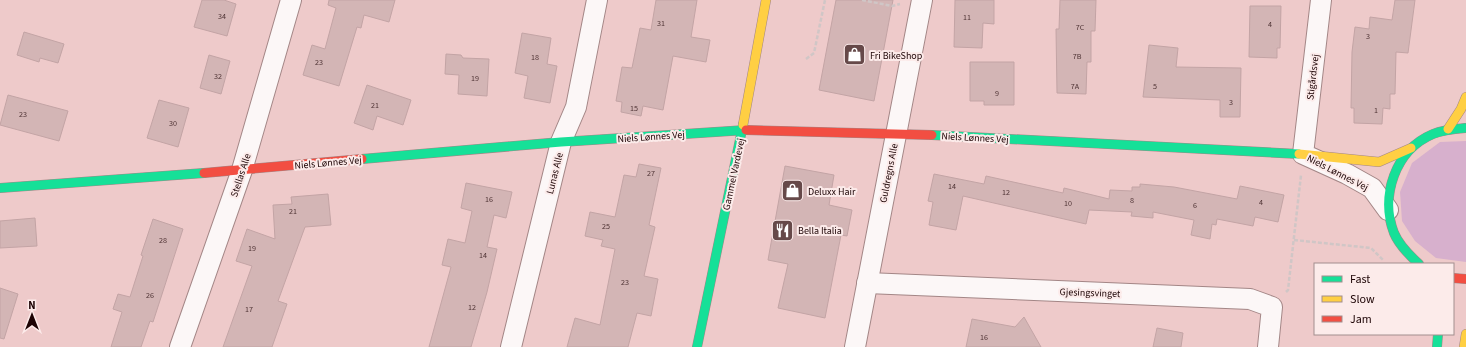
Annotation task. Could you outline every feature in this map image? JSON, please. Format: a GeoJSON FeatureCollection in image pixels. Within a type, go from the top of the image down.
{"type":"FeatureCollection","features":[{"type":"Feature","properties":{"kind":"street","name":"Stellas Alle"},"geometry":{"type":"LineString","coordinates":[[180,347],[242,170],[291,0]]}},
{"type":"Feature","properties":{"kind":"street","name":"Lunas Alle"},"geometry":{"type":"LineString","coordinates":[[511,347],[561,142],[576,107],[597,0]]}},
{"type":"Feature","properties":{"kind":"street","name":"Gammel Vardevej"},"geometry":{"type":"LineString","coordinates":[[697,347],[742,130],[766,0]]}},
{"type":"Feature","properties":{"kind":"street","name":"Stigårdsvej"},"geometry":{"type":"LineString","coordinates":[[1303,154],[1321,0]]}},
{"type":"Feature","properties":{"kind":"street","name":"Guldregns Alle"},"geometry":{"type":"LineString","coordinates":[[855,347],[896,134],[914,1]]}},
{"type":"Feature","properties":{"kind":"street"},"geometry":{"type":"LineString","coordinates":[[1448,129],[1461,109],[1466,97]]}},
{"type":"Feature","properties":{"kind":"street"},"geometry":{"type":"LineString","coordinates":[[1418,263],[1408,254],[1394,233],[1388,210],[1389,187],[1397,166],[1411,148],[1428,136],[1448,129],[1466,128]]}},
{"type":"Feature","properties":{"kind":"street","name":"Niels Lønnes Vej"},"geometry":{"type":"LineString","coordinates":[[0,188],[242,170],[561,142],[742,130],[896,134],[1303,154],[1379,162],[1411,148]]}},
{"type":"Feature","properties":{"kind":"street","name":"Niels Lønnes Vej"},"geometry":{"type":"LineString","coordinates":[[1303,154],[1347,174],[1372,188],[1388,210]]}},
{"type":"Feature","properties":{"kind":"street"},"geometry":{"type":"LineString","coordinates":[[1454,278],[1466,279]]}},
{"type":"Feature","properties":{"kind":"street","name":"Gjesingsvinget"},"geometry":{"type":"LineString","coordinates":[[867,283],[1250,299],[1272,307]]}},
{"type":"Feature","properties":{"kind":"street"},"geometry":{"type":"LineString","coordinates":[[1268,347],[1272,307]]}},
{"type":"Feature","properties":{"kind":"street"},"geometry":{"type":"LineString","coordinates":[[1464,347],[1466,334]]}},
{"type":"Feature","properties":{"kind":"street"},"geometry":{"type":"LineString","coordinates":[[1437,347],[1438,335]]}},
{"type":"Feature","properties":{"kind":"path"},"geometry":{"type":"LineString","coordinates":[[806,59],[814,53],[825,0]]}},
{"type":"Feature","properties":{"kind":"path"},"geometry":{"type":"LineString","coordinates":[[862,0],[892,6],[914,1]]}},
{"type":"Feature","properties":{"kind":"path"},"geometry":{"type":"LineString","coordinates":[[1272,307],[1288,290],[1303,154]]}},
{"type":"Feature","properties":{"kind":"path"},"geometry":{"type":"LineString","coordinates":[[1294,240],[1371,248],[1386,263]]}},
{"type":"Feature","properties":{"kind":"shaded area"},"geometry":{"type":"Polygon","coordinates":[[[1466,141],[1466,262],[1436,258],[1415,241],[1402,221],[1400,192],[1412,163],[1440,142],[1466,141]]]}},
{"type":"Feature","properties":{"kind":"building"},"geometry":{"type":"Polygon","coordinates":[[[202,0],[224,0],[236,4],[227,36],[194,27],[202,0]]]}},
{"type":"Feature","properties":{"kind":"building"},"geometry":{"type":"Polygon","coordinates":[[[329,0],[395,0],[389,22],[364,15],[361,28],[357,27],[339,86],[303,75],[312,45],[325,49],[336,8],[328,5],[329,0]]]}},
{"type":"Feature","properties":{"kind":"building"},"geometry":{"type":"Polygon","coordinates":[[[656,0],[697,0],[691,37],[710,40],[706,62],[673,56],[663,110],[643,106],[641,116],[621,112],[622,102],[616,101],[622,67],[632,68],[640,28],[651,30],[656,0]]]}},
{"type":"Feature","properties":{"kind":"building","name":"Fri BikeShop"},"geometry":{"type":"Polygon","coordinates":[[[836,0],[893,0],[874,101],[819,90],[836,0]]]}},
{"type":"Feature","properties":{"kind":"building"},"geometry":{"type":"Polygon","coordinates":[[[955,0],[994,0],[994,24],[983,23],[982,48],[954,47],[955,0]]]}},
{"type":"Feature","properties":{"kind":"building"},"geometry":{"type":"Polygon","coordinates":[[[1060,0],[1096,0],[1095,31],[1091,31],[1091,62],[1087,62],[1086,94],[1057,93],[1056,29],[1059,29],[1060,0]]]}},
{"type":"Feature","properties":{"kind":"building"},"geometry":{"type":"Polygon","coordinates":[[[1395,0],[1415,0],[1408,53],[1396,52],[1395,94],[1390,94],[1390,109],[1383,108],[1382,124],[1354,123],[1354,108],[1351,108],[1352,52],[1355,27],[1369,29],[1370,17],[1392,20],[1395,0]]]}},
{"type":"Feature","properties":{"kind":"building"},"geometry":{"type":"Polygon","coordinates":[[[1250,6],[1281,6],[1280,48],[1277,48],[1277,58],[1249,57],[1250,6]]]}},
{"type":"Feature","properties":{"kind":"building"},"geometry":{"type":"Polygon","coordinates":[[[24,32],[64,44],[58,63],[40,58],[39,62],[17,55],[24,32]]]}},
{"type":"Feature","properties":{"kind":"building"},"geometry":{"type":"Polygon","coordinates":[[[522,33],[551,38],[547,64],[557,66],[550,103],[524,98],[528,76],[515,73],[522,33]]]}},
{"type":"Feature","properties":{"kind":"building"},"geometry":{"type":"Polygon","coordinates":[[[1149,45],[1178,48],[1176,67],[1241,68],[1240,117],[1220,117],[1220,100],[1143,97],[1149,45]]]}},
{"type":"Feature","properties":{"kind":"building"},"geometry":{"type":"Polygon","coordinates":[[[446,54],[461,55],[463,58],[489,59],[487,96],[458,94],[459,75],[445,74],[446,54]]]}},
{"type":"Feature","properties":{"kind":"building"},"geometry":{"type":"Polygon","coordinates":[[[209,55],[230,61],[221,94],[200,88],[209,55]]]}},
{"type":"Feature","properties":{"kind":"building"},"geometry":{"type":"Polygon","coordinates":[[[970,62],[1014,62],[1014,105],[984,105],[984,101],[970,101],[970,62]]]}},
{"type":"Feature","properties":{"kind":"building"},"geometry":{"type":"Polygon","coordinates":[[[367,85],[411,100],[403,125],[377,116],[373,130],[354,123],[367,85]]]}},
{"type":"Feature","properties":{"kind":"building"},"geometry":{"type":"Polygon","coordinates":[[[8,95],[68,111],[59,141],[0,125],[8,95]]]}},
{"type":"Feature","properties":{"kind":"building"},"geometry":{"type":"Polygon","coordinates":[[[159,100],[189,108],[178,147],[147,138],[159,100]]]}},
{"type":"Feature","properties":{"kind":"building"},"geometry":{"type":"Polygon","coordinates":[[[639,164],[661,168],[649,225],[655,227],[644,276],[658,279],[651,316],[637,313],[628,347],[567,347],[575,318],[600,325],[615,249],[601,246],[603,240],[585,236],[590,212],[615,217],[624,175],[636,177],[639,164]]]}},
{"type":"Feature","properties":{"kind":"building"},"geometry":{"type":"Polygon","coordinates":[[[785,166],[834,175],[829,205],[852,210],[847,236],[841,235],[825,318],[778,308],[788,264],[768,260],[785,166]]]}},
{"type":"Feature","properties":{"kind":"building"},"geometry":{"type":"Polygon","coordinates":[[[934,174],[984,184],[986,176],[1063,193],[1064,188],[1109,199],[1110,190],[1132,191],[1132,187],[1140,187],[1140,184],[1174,187],[1237,199],[1240,186],[1284,195],[1278,222],[1255,217],[1253,226],[1217,219],[1216,225],[1212,224],[1210,239],[1191,235],[1194,220],[1153,212],[1153,218],[1131,216],[1132,212],[1089,210],[1086,224],[963,196],[956,230],[929,225],[933,202],[928,201],[934,174]]]}},
{"type":"Feature","properties":{"kind":"building"},"geometry":{"type":"Polygon","coordinates":[[[466,183],[512,192],[506,218],[494,215],[487,247],[497,249],[487,292],[471,347],[429,347],[451,267],[442,265],[448,239],[465,243],[472,211],[461,208],[466,183]]]}},
{"type":"Feature","properties":{"kind":"building"},"geometry":{"type":"Polygon","coordinates":[[[328,194],[331,225],[305,227],[278,301],[287,304],[272,347],[223,347],[252,266],[236,261],[247,229],[275,239],[273,205],[292,204],[291,197],[328,194]]]}},
{"type":"Feature","properties":{"kind":"building"},"geometry":{"type":"Polygon","coordinates":[[[35,218],[37,246],[0,248],[0,221],[35,218]]]}},
{"type":"Feature","properties":{"kind":"building"},"geometry":{"type":"Polygon","coordinates":[[[153,219],[183,229],[153,322],[150,321],[141,347],[111,347],[122,312],[113,309],[118,294],[130,297],[143,256],[141,255],[153,219]]]}},
{"type":"Feature","properties":{"kind":"building"},"geometry":{"type":"Polygon","coordinates":[[[0,288],[18,294],[4,339],[0,338],[0,288]]]}},
{"type":"Feature","properties":{"kind":"building"},"geometry":{"type":"Polygon","coordinates":[[[1024,317],[1041,347],[966,347],[972,319],[1015,327],[1024,317]]]}},
{"type":"Feature","properties":{"kind":"building"},"geometry":{"type":"Polygon","coordinates":[[[1157,328],[1183,333],[1181,347],[1153,347],[1157,328]]]}},
{"type":"Feature","properties":{"kind":"traffic: fast"},"geometry":{"type":"LineString","coordinates":[[697,347],[743,125]]}},
{"type":"Feature","properties":{"kind":"traffic: fast"},"geometry":{"type":"LineString","coordinates":[[1418,263],[1399,242],[1394,233],[1390,219],[1390,190],[1394,176],[1400,163],[1409,151],[1420,141],[1433,134],[1466,128]]}},
{"type":"Feature","properties":{"kind":"traffic: fast"},"geometry":{"type":"LineString","coordinates":[[362,159],[561,142],[746,130]]}},
{"type":"Feature","properties":{"kind":"traffic: fast"},"geometry":{"type":"LineString","coordinates":[[932,135],[1299,154]]}},
{"type":"Feature","properties":{"kind":"traffic: fast"},"geometry":{"type":"LineString","coordinates":[[0,188],[204,173]]}},
{"type":"Feature","properties":{"kind":"traffic: fast"},"geometry":{"type":"LineString","coordinates":[[1437,347],[1438,335]]}},
{"type":"Feature","properties":{"kind":"traffic: slow"},"geometry":{"type":"LineString","coordinates":[[743,125],[766,0]]}},
{"type":"Feature","properties":{"kind":"traffic: slow"},"geometry":{"type":"LineString","coordinates":[[1448,129],[1461,109],[1466,97]]}},
{"type":"Feature","properties":{"kind":"traffic: slow"},"geometry":{"type":"LineString","coordinates":[[1299,154],[1379,162],[1411,148]]}},
{"type":"Feature","properties":{"kind":"traffic: slow"},"geometry":{"type":"LineString","coordinates":[[1464,347],[1466,334]]}},
{"type":"Feature","properties":{"kind":"traffic: jam"},"geometry":{"type":"LineString","coordinates":[[746,130],[932,135]]}},
{"type":"Feature","properties":{"kind":"traffic: jam"},"geometry":{"type":"LineString","coordinates":[[204,173],[362,159]]}},
{"type":"Feature","properties":{"kind":"traffic: jam"},"geometry":{"type":"LineString","coordinates":[[1454,278],[1466,279]]}},
{"type":"Feature","properties":{"kind":"place","name":"Fri BikeShop"},"geometry":{"type":"Point","coordinates":[854,55]}},
{"type":"Feature","properties":{"kind":"place","name":"Deluxx Hair"},"geometry":{"type":"Point","coordinates":[792,191]}},
{"type":"Feature","properties":{"kind":"place","name":"Bella Italia"},"geometry":{"type":"Point","coordinates":[782,230]}}]}
